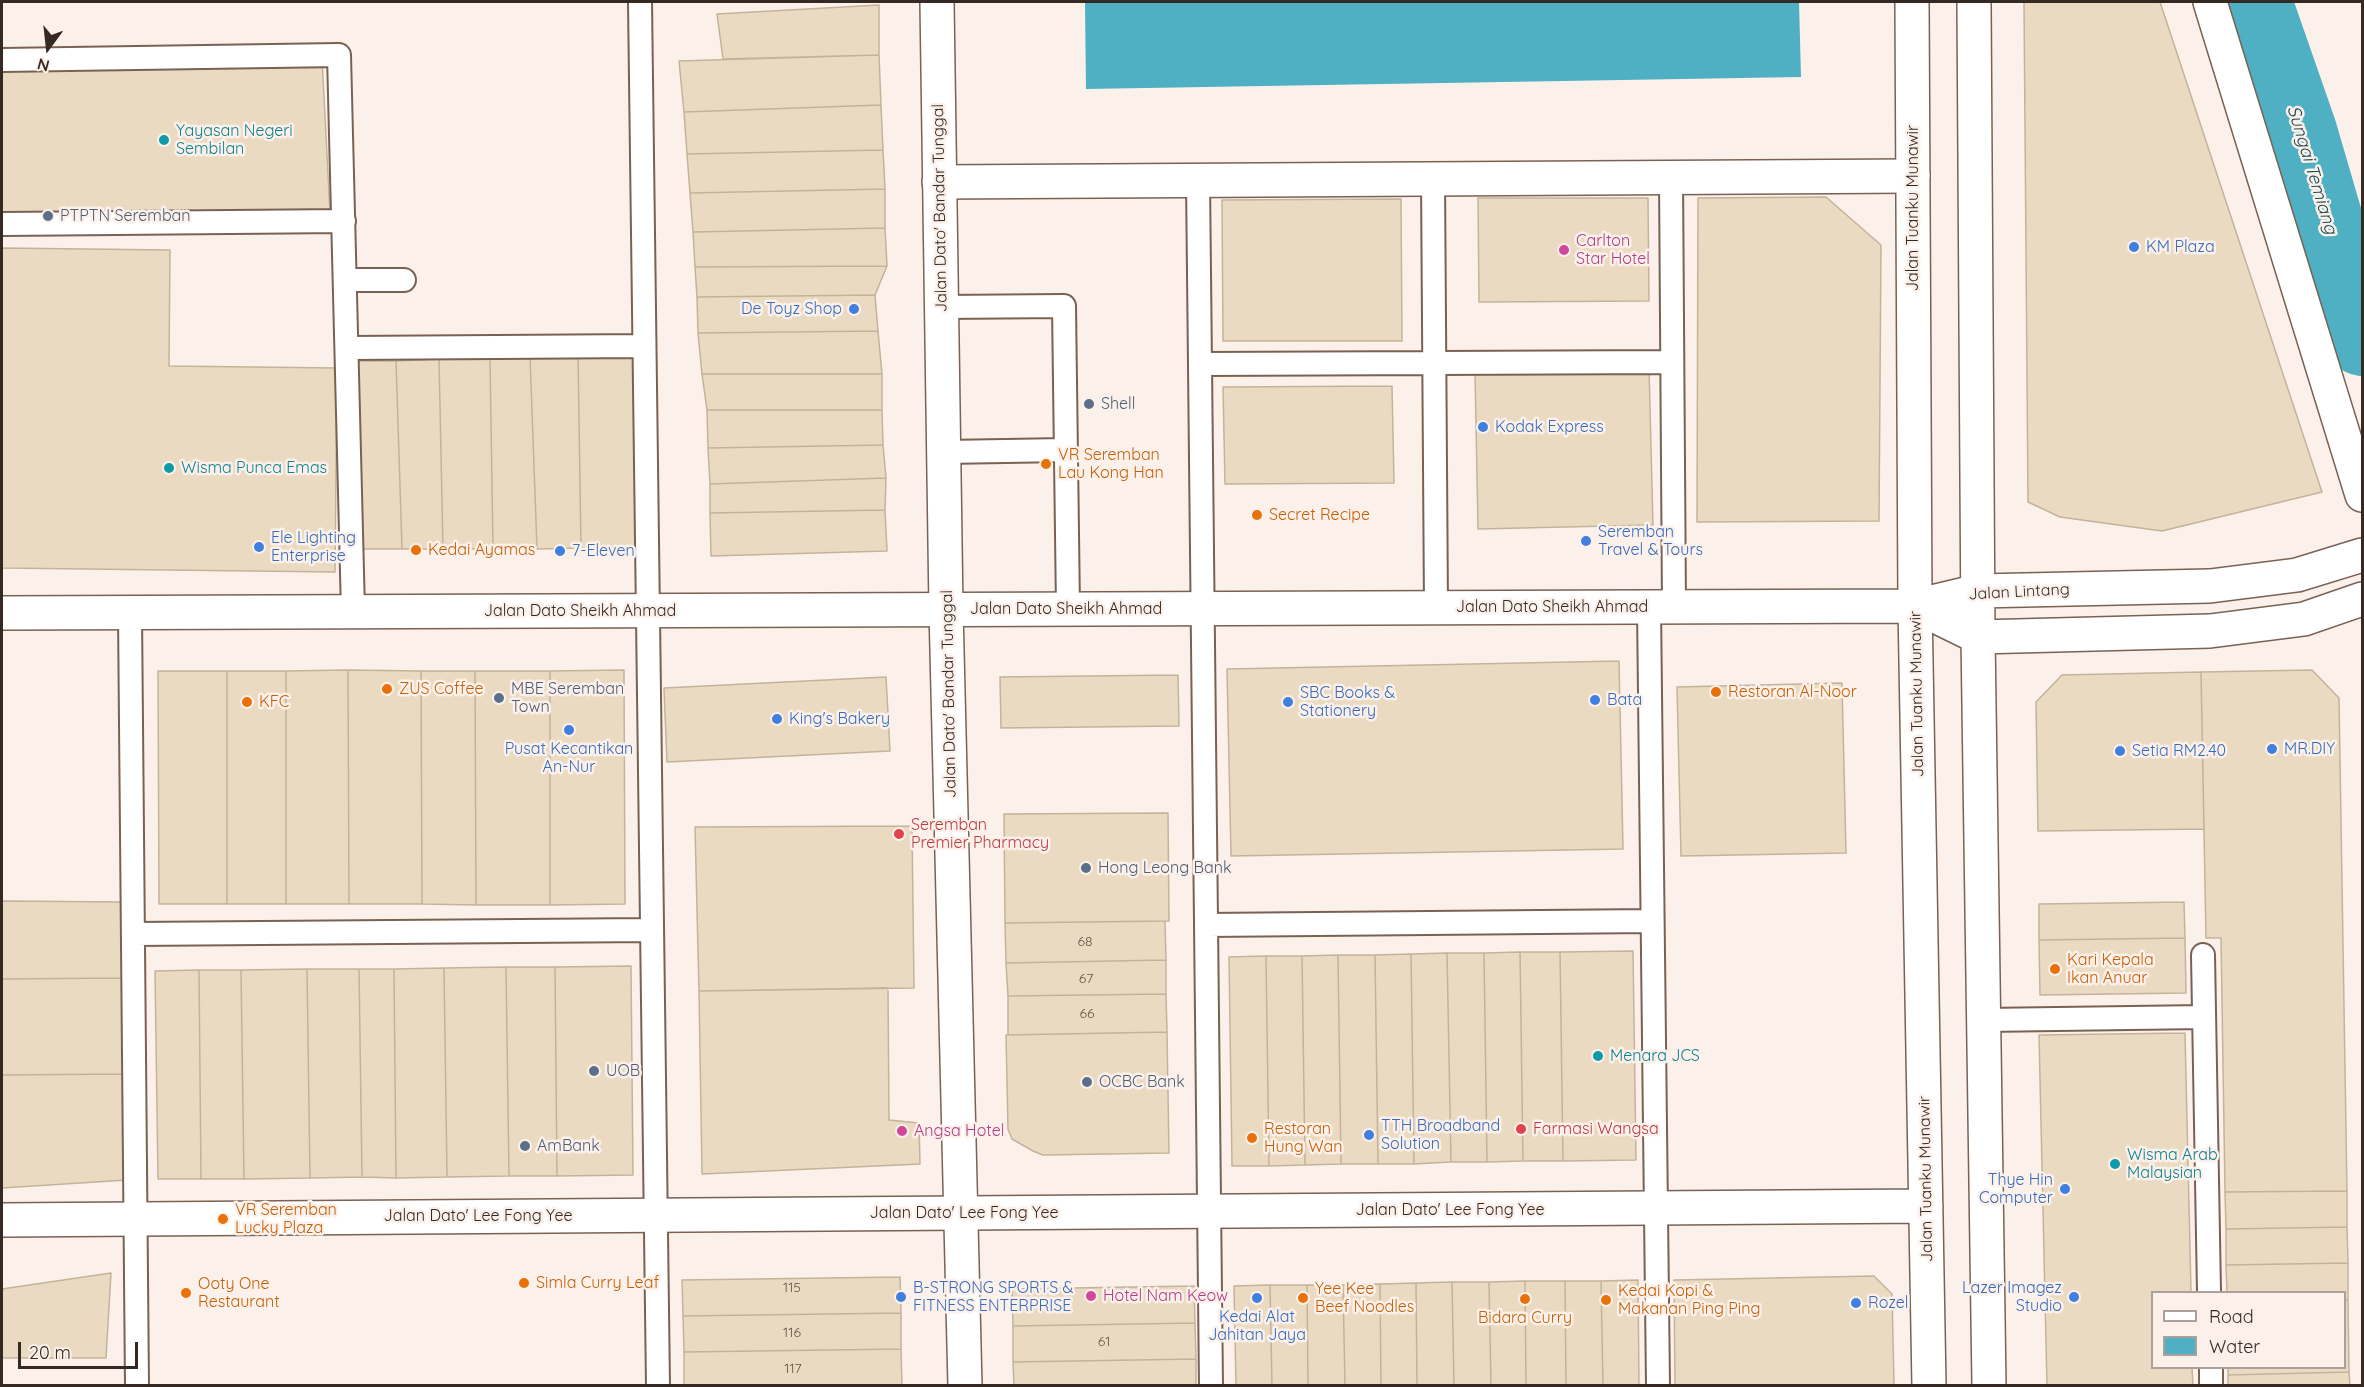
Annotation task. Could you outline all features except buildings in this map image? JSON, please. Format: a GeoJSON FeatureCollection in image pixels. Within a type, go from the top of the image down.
{"type":"FeatureCollection","features":[{"type":"Feature","properties":{"kind":"main road","name":"Jalan Dato' Bandar Tunggal"},"geometry":{"type":"LineString","coordinates":[[937,2],[946,610],[965,1386]]}},
{"type":"Feature","properties":{"kind":"main road","name":"Jalan Tuanku Munawir"},"geometry":{"type":"LineString","coordinates":[[1912,2],[1915,606],[1929,1386]]}},
{"type":"Feature","properties":{"kind":"main road"},"geometry":{"type":"LineString","coordinates":[[1974,2],[1978,637],[1989,1386]]}},
{"type":"Feature","properties":{"kind":"main road"},"geometry":{"type":"LineString","coordinates":[[2210,2],[2362,495]]}},
{"type":"Feature","properties":{"kind":"main road"},"geometry":{"type":"LineString","coordinates":[[939,182],[1913,176]]}},
{"type":"Feature","properties":{"kind":"main road","name":"Jalan Lintang"},"geometry":{"type":"LineString","coordinates":[[1915,606],[1978,591],[2210,586],[2297,575],[2362,555]]}},
{"type":"Feature","properties":{"kind":"main road"},"geometry":{"type":"LineString","coordinates":[[1915,606],[1978,637],[2210,631],[2304,619],[2362,599]]}},
{"type":"Feature","properties":{"kind":"main road","name":"Jalan Dato Sheikh Ahmad"},"geometry":{"type":"LineString","coordinates":[[2,613],[1915,606]]}},
{"type":"Feature","properties":{"kind":"main road","name":"Jalan Dato' Lee Fong Yee"},"geometry":{"type":"LineString","coordinates":[[2,1220],[1926,1206]]}},
{"type":"Feature","properties":{"kind":"lane"},"geometry":{"type":"LineString","coordinates":[[640,2],[650,930],[658,1386]]}},
{"type":"Feature","properties":{"kind":"lane"},"geometry":{"type":"LineString","coordinates":[[2,60],[339,55],[353,612]]}},
{"type":"Feature","properties":{"kind":"lane"},"geometry":{"type":"LineString","coordinates":[[1658,1386],[1652,921],[1672,362],[1671,177]]}},
{"type":"Feature","properties":{"kind":"lane"},"geometry":{"type":"LineString","coordinates":[[1433,179],[1436,608]]}},
{"type":"Feature","properties":{"kind":"lane"},"geometry":{"type":"LineString","coordinates":[[1198,180],[1211,1386]]}},
{"type":"Feature","properties":{"kind":"lane"},"geometry":{"type":"LineString","coordinates":[[2,224],[344,221]]}},
{"type":"Feature","properties":{"kind":"lane"},"geometry":{"type":"LineString","coordinates":[[346,280],[404,280]]}},
{"type":"Feature","properties":{"kind":"lane"},"geometry":{"type":"LineString","coordinates":[[942,307],[1064,306],[1068,609]]}},
{"type":"Feature","properties":{"kind":"lane"},"geometry":{"type":"LineString","coordinates":[[348,348],[644,346]]}},
{"type":"Feature","properties":{"kind":"lane"},"geometry":{"type":"LineString","coordinates":[[1201,364],[1672,362]]}},
{"type":"Feature","properties":{"kind":"lane"},"geometry":{"type":"LineString","coordinates":[[944,452],[1066,450]]}},
{"type":"Feature","properties":{"kind":"lane"},"geometry":{"type":"LineString","coordinates":[[130,613],[137,1386]]}},
{"type":"Feature","properties":{"kind":"lane"},"geometry":{"type":"LineString","coordinates":[[1206,925],[1652,921]]}},
{"type":"Feature","properties":{"kind":"lane"},"geometry":{"type":"LineString","coordinates":[[133,934],[650,930]]}},
{"type":"Feature","properties":{"kind":"lane"},"geometry":{"type":"LineString","coordinates":[[2203,956],[2210,1291]]}},
{"type":"Feature","properties":{"kind":"lane"},"geometry":{"type":"LineString","coordinates":[[1984,1020],[2204,1017]]}},
{"type":"Feature","properties":{"kind":"lane"},"geometry":{"type":"LineString","coordinates":[[2211,1369],[2211,1386]]}},
{"type":"Feature","properties":{"kind":"water"},"geometry":{"type":"Polygon","coordinates":[[[1085,2],[1799,2],[1801,77],[1086,89],[1085,2]]]}},
{"type":"Feature","properties":{"kind":"waterway","name":"Sungai Temiang"},"geometry":{"type":"LineString","coordinates":[[2256,2],[2301,131],[2362,340]]}},
{"type":"Feature","properties":{"kind":"place","name":"Yayasan Negeri Sembilan"},"geometry":{"type":"Point","coordinates":[164,140]}},
{"type":"Feature","properties":{"kind":"place","name":"PTPTN Seremban"},"geometry":{"type":"Point","coordinates":[48,216]}},
{"type":"Feature","properties":{"kind":"place","name":"KM Plaza"},"geometry":{"type":"Point","coordinates":[2134,247]}},
{"type":"Feature","properties":{"kind":"place","name":"Carlton Star Hotel"},"geometry":{"type":"Point","coordinates":[1564,250]}},
{"type":"Feature","properties":{"kind":"place","name":"De Toyz Shop"},"geometry":{"type":"Point","coordinates":[854,309]}},
{"type":"Feature","properties":{"kind":"place","name":"Shell"},"geometry":{"type":"Point","coordinates":[1089,404]}},
{"type":"Feature","properties":{"kind":"place","name":"Kodak Express"},"geometry":{"type":"Point","coordinates":[1483,427]}},
{"type":"Feature","properties":{"kind":"place","name":"VR Seremban Lau Kong Han"},"geometry":{"type":"Point","coordinates":[1046,464]}},
{"type":"Feature","properties":{"kind":"place","name":"Wisma Punca Emas"},"geometry":{"type":"Point","coordinates":[169,468]}},
{"type":"Feature","properties":{"kind":"place","name":"Secret Recipe"},"geometry":{"type":"Point","coordinates":[1257,515]}},
{"type":"Feature","properties":{"kind":"place","name":"Seremban Travel & Tours"},"geometry":{"type":"Point","coordinates":[1586,541]}},
{"type":"Feature","properties":{"kind":"place","name":"Ele Lighting Enterprise"},"geometry":{"type":"Point","coordinates":[259,547]}},
{"type":"Feature","properties":{"kind":"place","name":"Kedai Ayamas"},"geometry":{"type":"Point","coordinates":[416,550]}},
{"type":"Feature","properties":{"kind":"place","name":"7-Eleven"},"geometry":{"type":"Point","coordinates":[560,551]}},
{"type":"Feature","properties":{"kind":"place","name":"ZUS Coffee"},"geometry":{"type":"Point","coordinates":[387,689]}},
{"type":"Feature","properties":{"kind":"place","name":"Restoran Al-Noor"},"geometry":{"type":"Point","coordinates":[1716,692]}},
{"type":"Feature","properties":{"kind":"place","name":"MBE Seremban Town"},"geometry":{"type":"Point","coordinates":[499,698]}},
{"type":"Feature","properties":{"kind":"place","name":"Bata"},"geometry":{"type":"Point","coordinates":[1595,700]}},
{"type":"Feature","properties":{"kind":"place","name":"KFC"},"geometry":{"type":"Point","coordinates":[247,702]}},
{"type":"Feature","properties":{"kind":"place","name":"SBC Books & Stationery"},"geometry":{"type":"Point","coordinates":[1288,702]}},
{"type":"Feature","properties":{"kind":"place","name":"King's Bakery"},"geometry":{"type":"Point","coordinates":[777,719]}},
{"type":"Feature","properties":{"kind":"place","name":"Pusat Kecantikan An-Nur"},"geometry":{"type":"Point","coordinates":[569,730]}},
{"type":"Feature","properties":{"kind":"place","name":"MR.DIY"},"geometry":{"type":"Point","coordinates":[2272,749]}},
{"type":"Feature","properties":{"kind":"place","name":"Setia RM2.40"},"geometry":{"type":"Point","coordinates":[2120,751]}},
{"type":"Feature","properties":{"kind":"place","name":"Seremban Premier Pharmacy"},"geometry":{"type":"Point","coordinates":[899,834]}},
{"type":"Feature","properties":{"kind":"place","name":"Hong Leong Bank"},"geometry":{"type":"Point","coordinates":[1086,868]}},
{"type":"Feature","properties":{"kind":"place","name":"Kari Kepala Ikan Anuar"},"geometry":{"type":"Point","coordinates":[2055,969]}},
{"type":"Feature","properties":{"kind":"place","name":"Menara JCS"},"geometry":{"type":"Point","coordinates":[1598,1056]}},
{"type":"Feature","properties":{"kind":"place","name":"UOB"},"geometry":{"type":"Point","coordinates":[594,1071]}},
{"type":"Feature","properties":{"kind":"place","name":"OCBC Bank"},"geometry":{"type":"Point","coordinates":[1087,1082]}},
{"type":"Feature","properties":{"kind":"place","name":"Farmasi Wangsa"},"geometry":{"type":"Point","coordinates":[1521,1129]}},
{"type":"Feature","properties":{"kind":"place","name":"Angsa Hotel"},"geometry":{"type":"Point","coordinates":[902,1131]}},
{"type":"Feature","properties":{"kind":"place","name":"TTH Broadband Solution"},"geometry":{"type":"Point","coordinates":[1369,1135]}},
{"type":"Feature","properties":{"kind":"place","name":"Restoran Hung Wan"},"geometry":{"type":"Point","coordinates":[1252,1138]}},
{"type":"Feature","properties":{"kind":"place","name":"AmBank"},"geometry":{"type":"Point","coordinates":[525,1146]}},
{"type":"Feature","properties":{"kind":"place","name":"Wisma Arab Malaysian"},"geometry":{"type":"Point","coordinates":[2115,1164]}},
{"type":"Feature","properties":{"kind":"place","name":"Thye Hin Computer"},"geometry":{"type":"Point","coordinates":[2065,1189]}},
{"type":"Feature","properties":{"kind":"place","name":"VR Seremban Lucky Plaza"},"geometry":{"type":"Point","coordinates":[223,1219]}},
{"type":"Feature","properties":{"kind":"place","name":"Simla Curry Leaf"},"geometry":{"type":"Point","coordinates":[524,1283]}},
{"type":"Feature","properties":{"kind":"place","name":"Ooty One Restaurant"},"geometry":{"type":"Point","coordinates":[186,1293]}},
{"type":"Feature","properties":{"kind":"place","name":"Hotel Nam Keow"},"geometry":{"type":"Point","coordinates":[1091,1296]}},
{"type":"Feature","properties":{"kind":"place","name":"B-STRONG SPORTS & FITNESS ENTERPRISE"},"geometry":{"type":"Point","coordinates":[901,1297]}},
{"type":"Feature","properties":{"kind":"place","name":"Lazer Imagez Studio"},"geometry":{"type":"Point","coordinates":[2074,1297]}},
{"type":"Feature","properties":{"kind":"place","name":"Kedai Alat Jahitan Jaya"},"geometry":{"type":"Point","coordinates":[1257,1298]}},
{"type":"Feature","properties":{"kind":"place","name":"Yee Kee Beef Noodles"},"geometry":{"type":"Point","coordinates":[1303,1298]}},
{"type":"Feature","properties":{"kind":"place","name":"Bidara Curry"},"geometry":{"type":"Point","coordinates":[1525,1299]}},
{"type":"Feature","properties":{"kind":"place","name":"Kedai Kopi & Makanan Ping Ping"},"geometry":{"type":"Point","coordinates":[1606,1300]}},
{"type":"Feature","properties":{"kind":"place","name":"Rozel"},"geometry":{"type":"Point","coordinates":[1856,1303]}}]}
